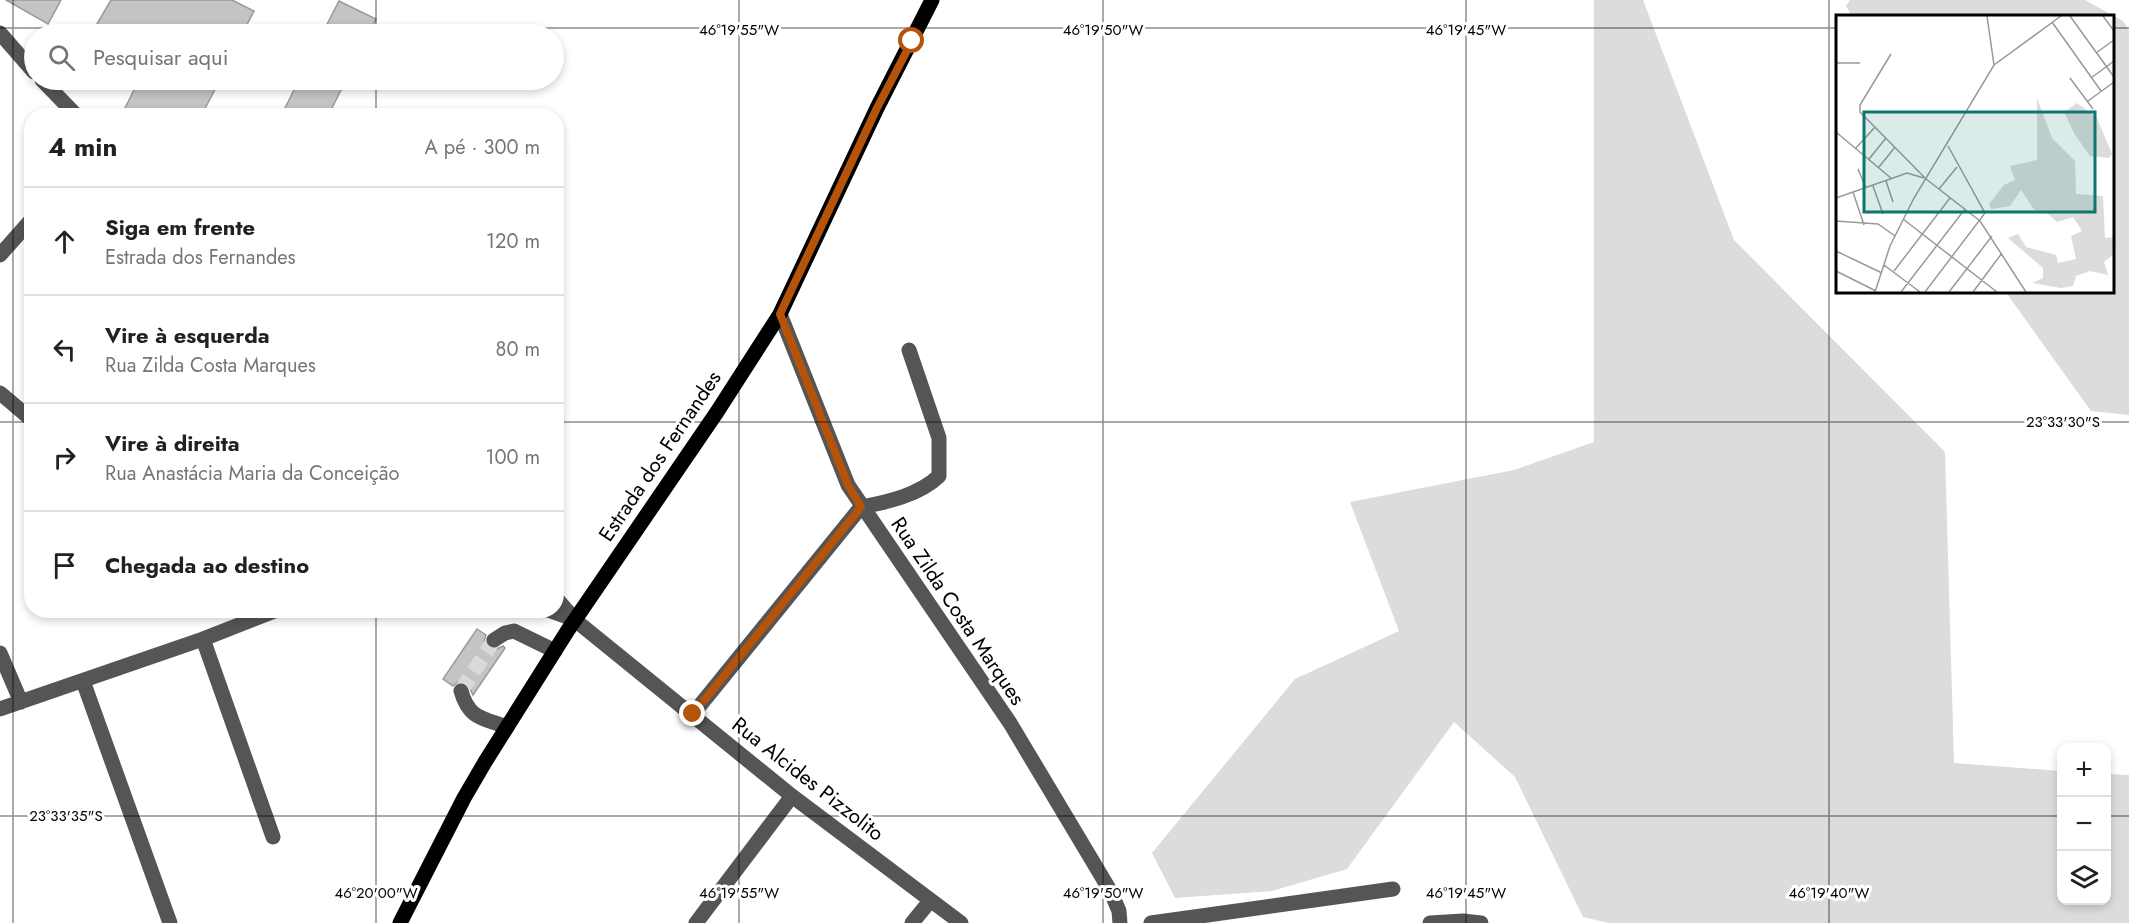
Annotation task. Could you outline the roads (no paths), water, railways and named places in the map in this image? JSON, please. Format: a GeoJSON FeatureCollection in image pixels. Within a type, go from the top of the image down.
{"type":"FeatureCollection","features":[{"type":"Feature","properties":{"kind":"main road","name":"Estrada dos Fernandes"},"geometry":{"type":"LineString","coordinates":[[400,923],[464,798],[507,727],[575,620],[717,412],[780,314],[877,108],[932,0]]}},
{"type":"Feature","properties":{"kind":"street"},"geometry":{"type":"LineString","coordinates":[[0,33],[24,61]]}},
{"type":"Feature","properties":{"kind":"street"},"geometry":{"type":"LineString","coordinates":[[52,90],[69,108]]}},
{"type":"Feature","properties":{"kind":"street"},"geometry":{"type":"LineString","coordinates":[[0,255],[24,228]]}},
{"type":"Feature","properties":{"kind":"street","name":"Rua Zilda Costa Marques"},"geometry":{"type":"LineString","coordinates":[[780,314],[848,485],[1010,723],[1111,892],[1119,911],[1120,923]]}},
{"type":"Feature","properties":{"kind":"street"},"geometry":{"type":"LineString","coordinates":[[693,714],[861,507],[878,504],[927,488],[939,476],[939,438],[909,350]]}},
{"type":"Feature","properties":{"kind":"street"},"geometry":{"type":"LineString","coordinates":[[0,393],[24,413]]}},
{"type":"Feature","properties":{"kind":"street"},"geometry":{"type":"LineString","coordinates":[[564,607],[575,620]]}},
{"type":"Feature","properties":{"kind":"street"},"geometry":{"type":"LineString","coordinates":[[564,616],[575,620]]}},
{"type":"Feature","properties":{"kind":"street"},"geometry":{"type":"LineString","coordinates":[[0,709],[203,639],[251,618]]}},
{"type":"Feature","properties":{"kind":"street","name":"Rua Alcides Pizzolito"},"geometry":{"type":"LineString","coordinates":[[575,620],[792,796],[961,923]]}},
{"type":"Feature","properties":{"kind":"street"},"geometry":{"type":"LineString","coordinates":[[494,640],[505,633],[514,631],[555,651]]}},
{"type":"Feature","properties":{"kind":"street"},"geometry":{"type":"LineString","coordinates":[[203,639],[273,837]]}},
{"type":"Feature","properties":{"kind":"street"},"geometry":{"type":"LineString","coordinates":[[0,652],[21,702]]}},
{"type":"Feature","properties":{"kind":"street"},"geometry":{"type":"LineString","coordinates":[[83,681],[170,923]]}},
{"type":"Feature","properties":{"kind":"street"},"geometry":{"type":"LineString","coordinates":[[461,691],[464,703],[472,714],[507,727]]}},
{"type":"Feature","properties":{"kind":"street"},"geometry":{"type":"LineString","coordinates":[[696,923],[792,796]]}},
{"type":"Feature","properties":{"kind":"street"},"geometry":{"type":"LineString","coordinates":[[1151,923],[1393,889]]}},
{"type":"Feature","properties":{"kind":"street"},"geometry":{"type":"LineString","coordinates":[[912,923],[930,900]]}},
{"type":"Feature","properties":{"kind":"street"},"geometry":{"type":"LineString","coordinates":[[1430,923],[1463,921],[1481,923]]}},
{"type":"Feature","properties":{"kind":"tunnel"},"geometry":{"type":"LineString","coordinates":[[461,691],[494,640]]}}]}
